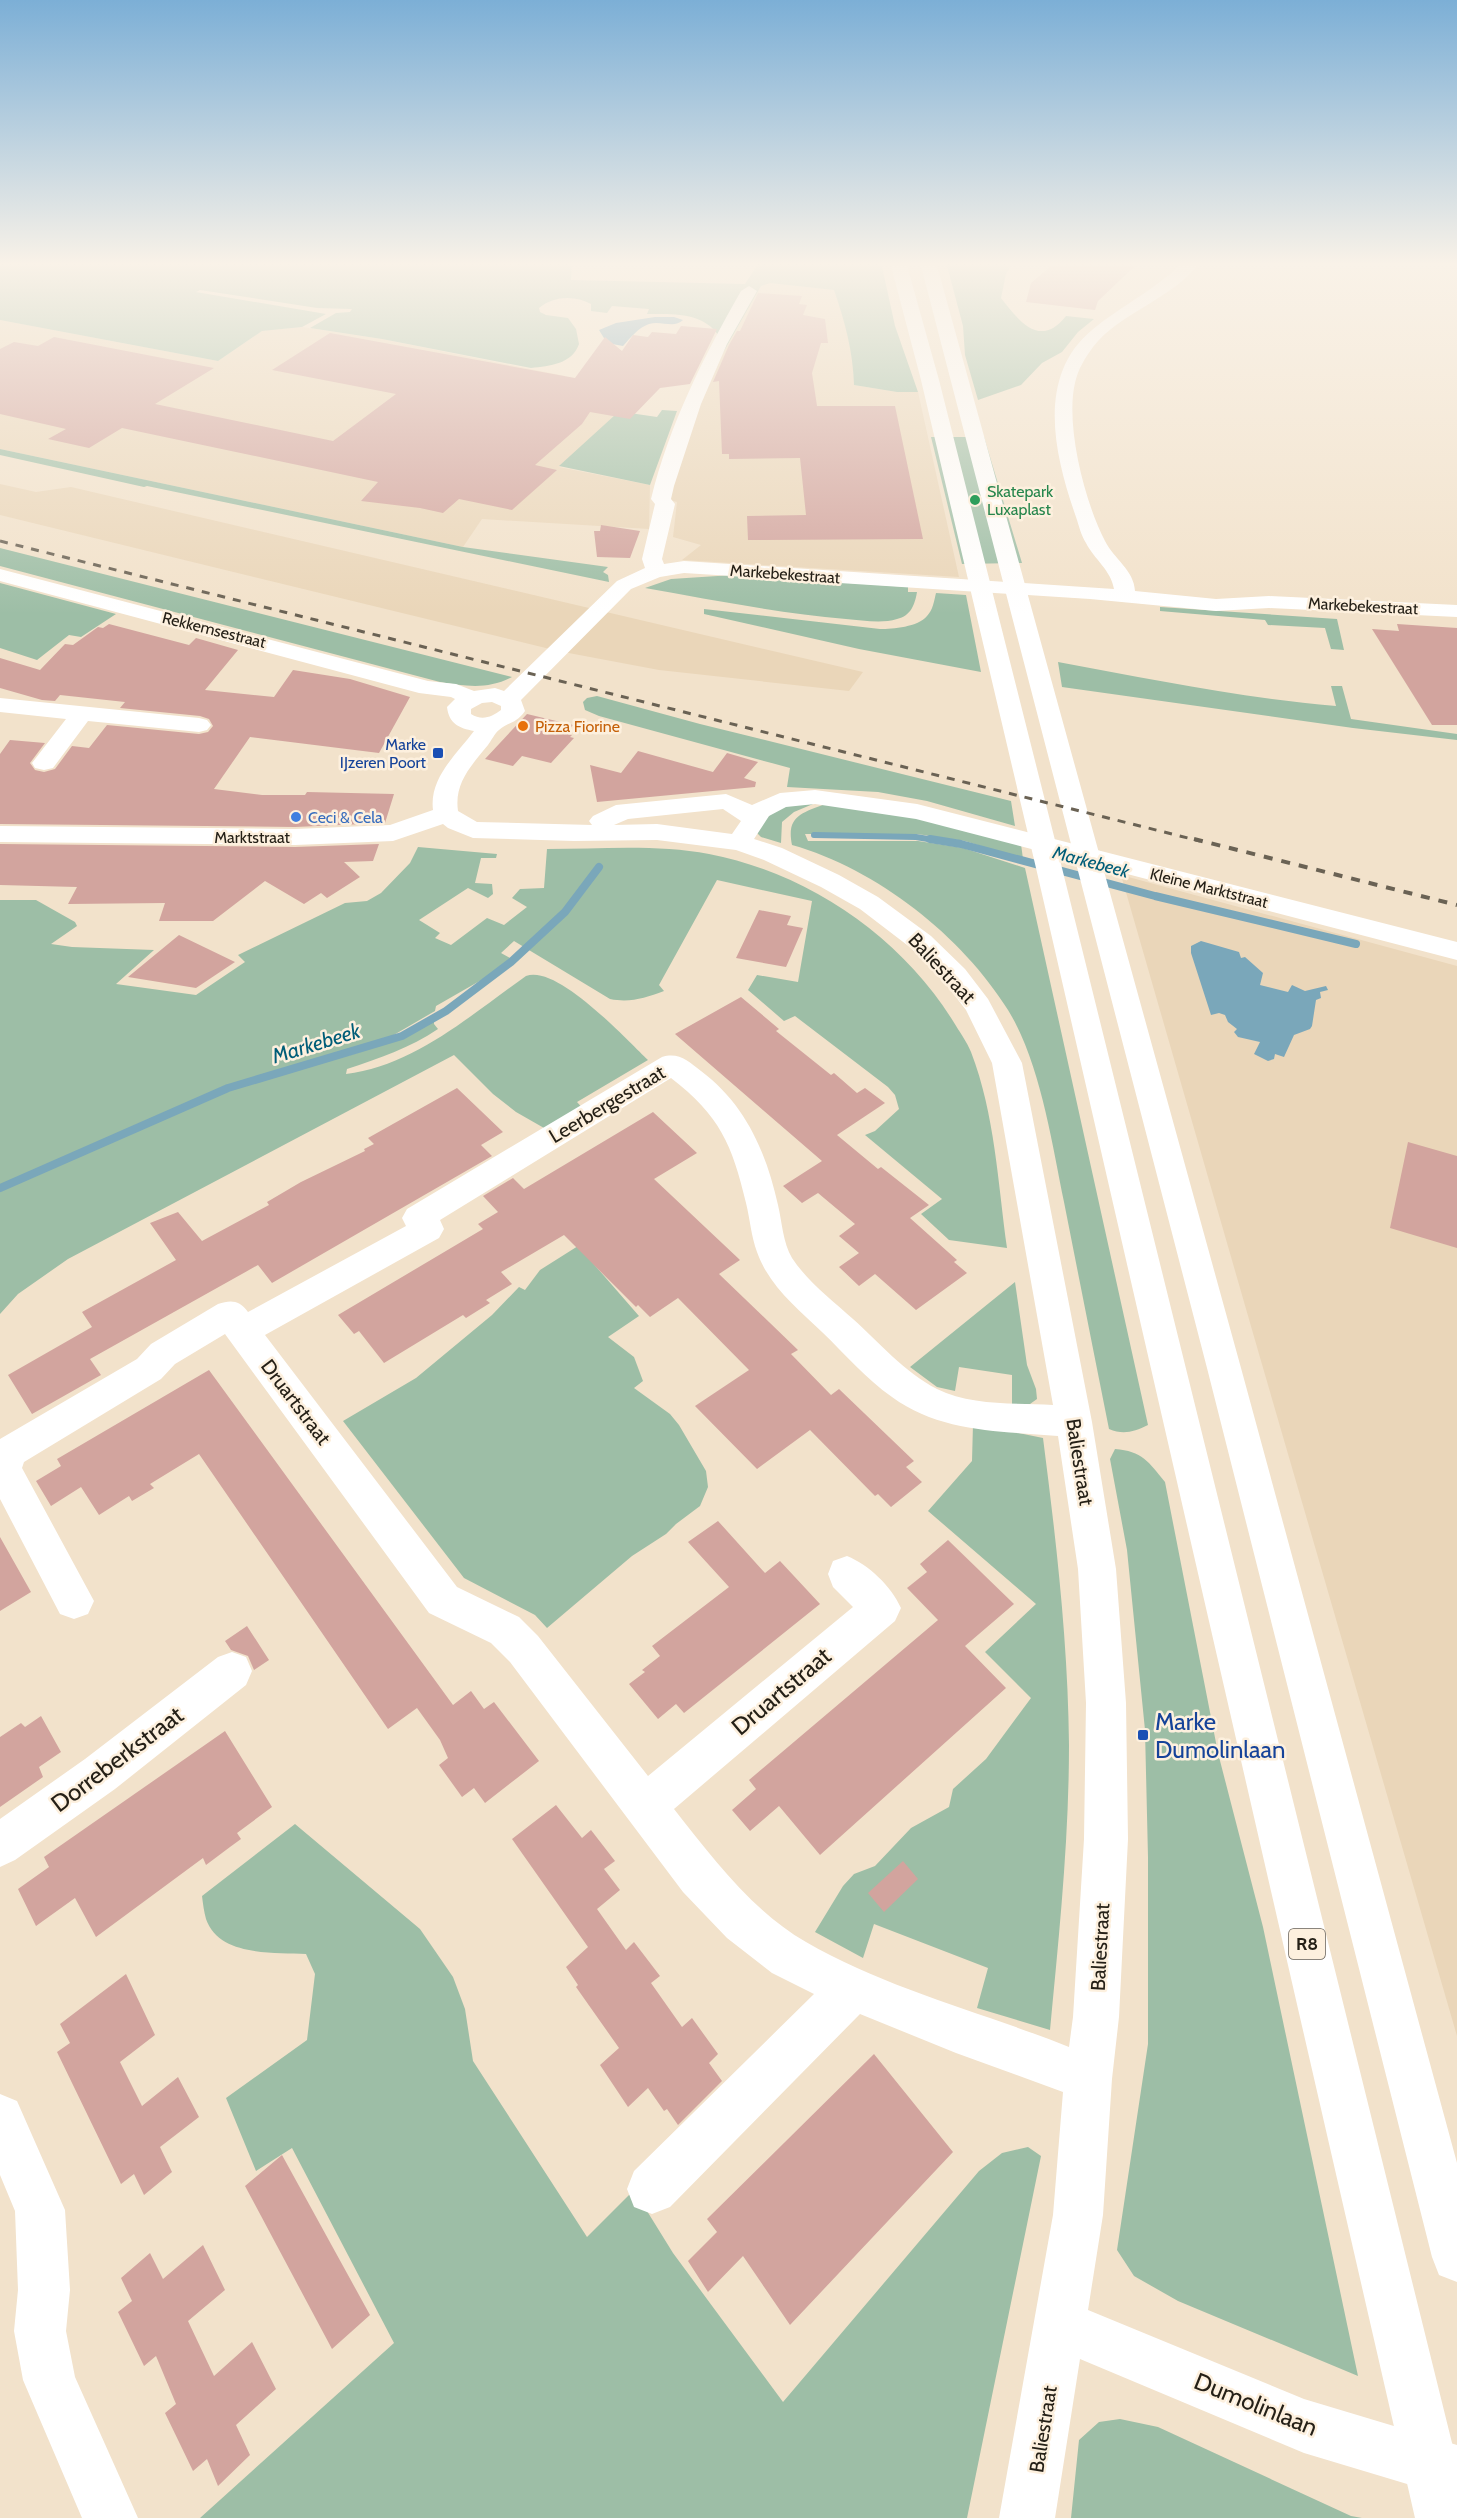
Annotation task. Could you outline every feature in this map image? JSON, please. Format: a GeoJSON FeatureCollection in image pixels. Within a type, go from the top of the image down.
{"type":"FeatureCollection","features":[{"type":"Feature","properties":{"kind":"main road"},"geometry":{"type":"LineString","coordinates":[[656,570],[652,559],[665,504],[661,499],[703,380]]}},
{"type":"Feature","properties":{"kind":"main road","name":"R8"},"geometry":{"type":"LineString","coordinates":[[944,380],[1221,1356],[1457,2257]]}},
{"type":"Feature","properties":{"kind":"main road","name":"R8"},"geometry":{"type":"LineString","coordinates":[[944,380],[1170,1370],[1443,2518]]}},
{"type":"Feature","properties":{"kind":"main road"},"geometry":{"type":"LineString","coordinates":[[1066,380],[1063,428],[1071,472],[1095,544],[1114,564],[1126,585],[1122,594]]}},
{"type":"Feature","properties":{"kind":"main road"},"geometry":{"type":"LineString","coordinates":[[1090,593],[1089,583],[1095,544]]}},
{"type":"Feature","properties":{"kind":"main road","name":"Markebekestraat"},"geometry":{"type":"LineString","coordinates":[[507,700],[624,585],[656,570],[684,567],[1122,594],[1216,605],[1269,602],[1457,611]]}},
{"type":"Feature","properties":{"kind":"main road","name":"Rekkemsestraat"},"geometry":{"type":"LineString","coordinates":[[0,575],[427,688],[473,713]]}},
{"type":"Feature","properties":{"kind":"main road"},"geometry":{"type":"LineString","coordinates":[[495,695],[513,705],[513,711],[501,722],[473,713],[495,695]]}},
{"type":"Feature","properties":{"kind":"main road"},"geometry":{"type":"LineString","coordinates":[[1,706],[200,725]]}},
{"type":"Feature","properties":{"kind":"main road"},"geometry":{"type":"LineString","coordinates":[[44,763],[82,713]]}},
{"type":"Feature","properties":{"kind":"main road"},"geometry":{"type":"LineString","coordinates":[[447,814],[443,802],[444,794],[458,763],[481,739],[473,713]]}},
{"type":"Feature","properties":{"kind":"main road","name":"Kleine Marktstraat"},"geometry":{"type":"LineString","coordinates":[[746,831],[768,805],[780,801],[815,797],[917,812],[1457,951]]}},
{"type":"Feature","properties":{"kind":"main road"},"geometry":{"type":"LineString","coordinates":[[598,831],[602,821],[616,813],[712,801],[726,801],[733,804],[746,831]]}},
{"type":"Feature","properties":{"kind":"main road","name":"Baliestraat"},"geometry":{"type":"LineString","coordinates":[[447,814],[457,823],[473,830],[574,833],[746,831],[782,859],[830,881],[869,903],[921,942],[955,976],[978,1006],[1007,1064],[1074,1422],[1097,1569],[1106,1703],[1106,1839],[1096,2017],[1088,2079],[1078,2215],[1027,2518]]}},
{"type":"Feature","properties":{"kind":"main road","name":"Marktstraat"},"geometry":{"type":"LineString","coordinates":[[0,834],[272,837],[376,834],[393,833],[447,814]]}},
{"type":"Feature","properties":{"kind":"main road","name":"Leerbergestraat"},"geometry":{"type":"LineString","coordinates":[[242,1331],[428,1229],[418,1218],[672,1064],[699,1084],[725,1108],[741,1134],[752,1162],[774,1256],[784,1273],[903,1385],[928,1401],[951,1409],[984,1415],[1074,1422]]}},
{"type":"Feature","properties":{"kind":"main road","name":"Druartstraat"},"geometry":{"type":"LineString","coordinates":[[74,1601],[3,1469],[11,1451],[149,1369],[163,1354],[230,1314],[443,1600],[505,1630],[524,1648],[699,1876],[743,1922],[788,1957],[853,1988],[956,2031],[1047,2062],[1088,2079]]}},
{"type":"Feature","properties":{"kind":"main road","name":"Druartstraat"},"geometry":{"type":"LineString","coordinates":[[645,1806],[881,1608],[846,1574]]}},
{"type":"Feature","properties":{"kind":"main road","name":"Dorreberkstraat"},"geometry":{"type":"LineString","coordinates":[[0,1845],[84,1786],[232,1671]]}},
{"type":"Feature","properties":{"kind":"main road"},"geometry":{"type":"LineString","coordinates":[[652,2188],[853,1988]]}},
{"type":"Feature","properties":{"kind":"main road"},"geometry":{"type":"LineString","coordinates":[[0,2118],[40,2210],[44,2278],[40,2331],[49,2380],[110,2518]]}},
{"type":"Feature","properties":{"kind":"main road","name":"Dumolinlaan"},"geometry":{"type":"LineString","coordinates":[[1060,2325],[1304,2426],[1457,2472]]}},
{"type":"Feature","properties":{"kind":"shaded area"},"geometry":{"type":"Polygon","coordinates":[[[0,380],[561,380],[549,390],[635,400],[559,467],[650,485],[649,529],[482,519],[463,547],[0,449],[0,380]]]}},
{"type":"Feature","properties":{"kind":"shaded area"},"geometry":{"type":"Polygon","coordinates":[[[708,380],[854,380],[854,385],[897,392],[918,392],[959,577],[682,560],[701,545],[673,537],[677,502],[666,499],[700,393],[708,380]]]}},
{"type":"Feature","properties":{"kind":"shaded area"},"geometry":{"type":"Polygon","coordinates":[[[0,484],[36,492],[71,487],[863,672],[849,691],[659,670],[558,651],[0,515],[0,484]]]}},
{"type":"Feature","properties":{"kind":"shaded area"},"geometry":{"type":"Polygon","coordinates":[[[1121,875],[1457,966],[1457,2036],[1259,1354],[1121,875]]]}},
{"type":"Feature","properties":{"kind":"green space"},"geometry":{"type":"Polygon","coordinates":[[[854,380],[914,380],[918,392],[897,392],[854,385],[854,380]]]}},
{"type":"Feature","properties":{"kind":"green space"},"geometry":{"type":"Polygon","coordinates":[[[972,380],[1026,380],[1021,385],[978,400],[972,380]]]}},
{"type":"Feature","properties":{"kind":"green space"},"geometry":{"type":"Polygon","coordinates":[[[662,410],[677,411],[650,485],[559,466],[615,415],[623,412],[657,417],[662,410]]]}},
{"type":"Feature","properties":{"kind":"green space","name":"Skatepark Luxaplast"},"geometry":{"type":"Polygon","coordinates":[[[931,437],[984,437],[1022,563],[962,564],[931,437]]]}},
{"type":"Feature","properties":{"kind":"green space"},"geometry":{"type":"Polygon","coordinates":[[[0,449],[463,547],[608,567],[603,572],[608,575],[609,582],[144,487],[0,455],[0,449]]]}},
{"type":"Feature","properties":{"kind":"green space"},"geometry":{"type":"Polygon","coordinates":[[[0,548],[512,677],[485,685],[467,686],[440,682],[0,566],[0,548]]]}},
{"type":"Feature","properties":{"kind":"green space"},"geometry":{"type":"Polygon","coordinates":[[[733,575],[908,587],[908,592],[917,592],[913,605],[906,615],[878,621],[771,610],[645,588],[671,579],[733,575]]]}},
{"type":"Feature","properties":{"kind":"green space"},"geometry":{"type":"Polygon","coordinates":[[[0,583],[116,614],[81,637],[69,635],[37,660],[0,648],[0,583]]]}},
{"type":"Feature","properties":{"kind":"green space"},"geometry":{"type":"Polygon","coordinates":[[[936,593],[966,595],[981,672],[859,649],[704,614],[704,609],[892,629],[923,620],[931,611],[936,593]]]}},
{"type":"Feature","properties":{"kind":"green space"},"geometry":{"type":"Polygon","coordinates":[[[1160,607],[1337,619],[1344,650],[1331,649],[1325,628],[1268,625],[1265,620],[1160,611],[1160,607]]]}},
{"type":"Feature","properties":{"kind":"green space"},"geometry":{"type":"Polygon","coordinates":[[[1058,662],[1231,693],[1336,706],[1331,686],[1342,686],[1351,719],[1457,734],[1457,740],[1353,728],[1062,687],[1058,662]]]}},
{"type":"Feature","properties":{"kind":"green space"},"geometry":{"type":"Polygon","coordinates":[[[597,696],[700,724],[1011,801],[1015,826],[927,801],[878,792],[787,787],[790,768],[599,716],[585,710],[583,702],[587,698],[597,696]]]}},
{"type":"Feature","properties":{"kind":"green space"},"geometry":{"type":"Polygon","coordinates":[[[813,804],[794,812],[782,822],[781,843],[761,837],[757,833],[768,816],[779,808],[813,804]]]}},
{"type":"Feature","properties":{"kind":"green space"},"geometry":{"type":"Polygon","coordinates":[[[825,804],[889,811],[1021,844],[1023,859],[965,841],[917,834],[805,834],[808,841],[918,841],[963,848],[1025,868],[1148,1425],[1128,1432],[1109,1429],[1044,1103],[1029,1054],[1019,1031],[1008,1010],[967,956],[915,909],[886,888],[855,870],[792,845],[791,828],[798,817],[825,804]]]}},
{"type":"Feature","properties":{"kind":"green space"},"geometry":{"type":"Polygon","coordinates":[[[418,847],[497,854],[496,858],[481,858],[475,883],[492,884],[493,894],[488,898],[468,888],[419,920],[440,933],[435,938],[451,945],[487,918],[504,925],[527,907],[512,898],[520,889],[544,888],[547,849],[649,848],[709,854],[746,863],[781,876],[816,893],[848,913],[879,936],[906,962],[931,990],[969,1048],[979,1076],[991,1124],[1007,1248],[949,1240],[921,1214],[942,1199],[865,1135],[875,1131],[899,1109],[895,1095],[888,1087],[795,1016],[784,1021],[748,990],[757,975],[798,982],[812,901],[717,880],[659,985],[664,991],[637,999],[610,999],[514,941],[501,953],[510,958],[504,967],[436,1006],[435,1011],[392,1036],[346,1050],[347,1056],[370,1049],[434,1020],[438,1029],[427,1036],[394,1052],[347,1069],[346,1074],[395,1061],[463,1022],[526,976],[539,975],[555,981],[590,1006],[648,1060],[577,1102],[586,1112],[551,1132],[516,1112],[493,1094],[454,1055],[68,1259],[18,1294],[0,1314],[0,900],[36,900],[75,922],[77,926],[51,944],[154,950],[116,984],[196,995],[245,962],[238,955],[345,903],[367,901],[381,893],[410,863],[418,847]]]}},
{"type":"Feature","properties":{"kind":"green space"},"geometry":{"type":"Polygon","coordinates":[[[578,1246],[639,1316],[608,1337],[634,1357],[643,1381],[634,1388],[670,1414],[679,1425],[706,1471],[708,1487],[700,1506],[666,1534],[632,1556],[547,1628],[535,1615],[464,1578],[343,1421],[416,1378],[492,1315],[519,1287],[525,1290],[540,1270],[578,1246]]]}},
{"type":"Feature","properties":{"kind":"green space"},"geometry":{"type":"Polygon","coordinates":[[[1015,1282],[1027,1365],[1036,1389],[1037,1399],[1030,1404],[1012,1404],[1012,1375],[959,1367],[955,1391],[937,1387],[910,1367],[1015,1282]]]}},
{"type":"Feature","properties":{"kind":"green space"},"geometry":{"type":"Polygon","coordinates":[[[973,1424],[1043,1438],[1064,1629],[1069,1745],[1065,1852],[1050,2030],[977,2008],[988,1968],[874,1924],[863,1958],[815,1932],[843,1886],[854,1874],[875,1866],[911,1828],[949,1807],[953,1789],[986,1759],[1031,1698],[985,1652],[1036,1604],[928,1511],[972,1461],[973,1424]]]}},
{"type":"Feature","properties":{"kind":"green space"},"geometry":{"type":"Polygon","coordinates":[[[1115,1449],[1138,1455],[1165,1482],[1218,1753],[1263,1927],[1358,2376],[1178,2301],[1134,2276],[1117,2250],[1148,2044],[1148,1857],[1145,1730],[1127,1550],[1110,1459],[1115,1449]]]}},
{"type":"Feature","properties":{"kind":"green space"},"geometry":{"type":"Polygon","coordinates":[[[295,1824],[420,1929],[453,1977],[465,2009],[473,2061],[587,2237],[634,2190],[673,2253],[783,2402],[979,2171],[1002,2153],[1028,2147],[1041,2156],[967,2518],[200,2518],[394,2343],[292,2148],[256,2171],[226,2098],[307,2040],[315,1974],[306,1954],[249,1950],[223,1940],[213,1931],[206,1919],[202,1896],[295,1824]]]}},
{"type":"Feature","properties":{"kind":"green space"},"geometry":{"type":"Polygon","coordinates":[[[1120,2419],[1158,2427],[1351,2516],[1362,2518],[1071,2518],[1079,2440],[1099,2422],[1120,2419]]]}},
{"type":"Feature","properties":{"kind":"water"},"geometry":{"type":"Polygon","coordinates":[[[1201,941],[1239,952],[1241,958],[1245,957],[1263,973],[1260,985],[1288,992],[1292,985],[1305,991],[1326,986],[1328,990],[1320,992],[1321,998],[1316,1000],[1312,1026],[1294,1035],[1284,1057],[1275,1054],[1274,1059],[1268,1061],[1254,1054],[1260,1042],[1238,1037],[1234,1032],[1237,1029],[1228,1022],[1225,1015],[1219,1013],[1211,1015],[1191,953],[1191,946],[1201,941]]]}},
{"type":"Feature","properties":{"kind":"building"},"geometry":{"type":"Polygon","coordinates":[[[0,380],[195,380],[155,404],[333,441],[396,394],[321,380],[692,380],[690,384],[660,388],[630,419],[590,412],[582,424],[535,465],[557,470],[512,510],[459,499],[443,513],[361,501],[378,482],[122,428],[89,448],[48,439],[66,429],[0,414],[0,380]]]}},
{"type":"Feature","properties":{"kind":"building"},"geometry":{"type":"Polygon","coordinates":[[[714,380],[813,380],[817,406],[895,406],[923,539],[748,540],[747,516],[806,515],[800,458],[729,459],[729,454],[722,454],[719,381],[713,382],[714,380]]]}},
{"type":"Feature","properties":{"kind":"building"},"geometry":{"type":"Polygon","coordinates":[[[601,525],[640,531],[630,558],[597,557],[594,531],[600,531],[601,525]]]}},
{"type":"Feature","properties":{"kind":"building"},"geometry":{"type":"Polygon","coordinates":[[[109,624],[189,645],[196,638],[238,650],[205,690],[274,697],[293,670],[350,679],[410,697],[379,753],[250,737],[214,789],[262,795],[305,795],[307,792],[394,794],[385,823],[295,827],[0,824],[0,754],[10,740],[45,743],[30,763],[35,770],[44,772],[55,769],[72,746],[89,748],[107,725],[199,734],[208,732],[213,726],[209,719],[200,716],[120,708],[125,702],[60,695],[55,701],[42,700],[0,688],[0,658],[40,670],[65,644],[73,645],[98,627],[103,628],[109,624]]]}},
{"type":"Feature","properties":{"kind":"building"},"geometry":{"type":"Polygon","coordinates":[[[1397,624],[1457,628],[1457,725],[1432,725],[1372,629],[1399,631],[1397,624]]]}},
{"type":"Feature","properties":{"kind":"building"},"geometry":{"type":"Polygon","coordinates":[[[527,714],[573,725],[566,734],[574,738],[551,763],[522,756],[513,766],[485,759],[527,714]]]}},
{"type":"Feature","properties":{"kind":"building"},"geometry":{"type":"Polygon","coordinates":[[[638,751],[713,772],[727,753],[758,762],[744,778],[756,782],[755,787],[597,802],[590,765],[621,773],[638,751]]]}},
{"type":"Feature","properties":{"kind":"building"},"geometry":{"type":"Polygon","coordinates":[[[0,844],[295,847],[379,844],[373,861],[344,862],[360,877],[327,898],[321,893],[304,904],[265,881],[213,921],[159,921],[165,903],[68,904],[77,887],[0,885],[0,844]]]}},
{"type":"Feature","properties":{"kind":"building"},"geometry":{"type":"Polygon","coordinates":[[[759,910],[791,916],[787,925],[803,928],[786,967],[736,958],[759,910]]]}},
{"type":"Feature","properties":{"kind":"building"},"geometry":{"type":"Polygon","coordinates":[[[179,935],[235,962],[196,988],[128,977],[179,935]]]}},
{"type":"Feature","properties":{"kind":"building"},"geometry":{"type":"Polygon","coordinates":[[[741,997],[779,1029],[776,1031],[831,1075],[834,1073],[857,1093],[865,1088],[885,1103],[837,1135],[878,1169],[881,1167],[929,1205],[910,1218],[957,1260],[954,1262],[967,1273],[916,1310],[875,1274],[859,1286],[839,1267],[859,1253],[839,1236],[855,1224],[818,1193],[802,1203],[783,1186],[822,1161],[675,1034],[741,997]]]}},
{"type":"Feature","properties":{"kind":"building"},"geometry":{"type":"Polygon","coordinates":[[[457,1088],[503,1132],[481,1145],[492,1156],[272,1283],[258,1265],[90,1359],[101,1375],[32,1414],[8,1375],[92,1327],[82,1312],[176,1260],[150,1223],[178,1212],[202,1241],[269,1205],[267,1202],[301,1182],[365,1151],[364,1149],[374,1144],[368,1138],[457,1088]]]}},
{"type":"Feature","properties":{"kind":"building"},"geometry":{"type":"Polygon","coordinates":[[[653,1112],[697,1153],[654,1179],[740,1260],[719,1274],[798,1350],[791,1354],[831,1395],[839,1389],[914,1461],[906,1467],[922,1482],[891,1507],[878,1494],[875,1496],[810,1430],[757,1469],[695,1406],[749,1370],[678,1298],[650,1317],[638,1305],[636,1307],[564,1235],[501,1272],[512,1284],[486,1300],[490,1303],[466,1318],[463,1315],[384,1363],[359,1331],[354,1334],[338,1315],[483,1229],[478,1224],[498,1212],[483,1196],[513,1178],[524,1189],[653,1112]]]}},
{"type":"Feature","properties":{"kind":"building"},"geometry":{"type":"Polygon","coordinates":[[[1408,1142],[1457,1156],[1457,1248],[1390,1228],[1408,1142]]]}},
{"type":"Feature","properties":{"kind":"building"},"geometry":{"type":"Polygon","coordinates":[[[209,1370],[453,1705],[471,1691],[484,1709],[494,1702],[539,1761],[485,1803],[474,1788],[462,1797],[439,1765],[448,1758],[440,1740],[417,1708],[388,1729],[199,1454],[150,1484],[154,1488],[132,1501],[129,1496],[99,1515],[81,1487],[51,1506],[36,1481],[61,1466],[57,1459],[209,1370]]]}},
{"type":"Feature","properties":{"kind":"building"},"geometry":{"type":"Polygon","coordinates":[[[718,1521],[765,1573],[780,1561],[820,1604],[684,1713],[676,1704],[658,1719],[629,1684],[645,1672],[642,1670],[660,1656],[652,1646],[729,1587],[688,1542],[718,1521]]]}},
{"type":"Feature","properties":{"kind":"building"},"geometry":{"type":"Polygon","coordinates":[[[0,1537],[31,1592],[0,1611],[0,1537]]]}},
{"type":"Feature","properties":{"kind":"building"},"geometry":{"type":"Polygon","coordinates":[[[948,1540],[1014,1604],[965,1646],[1006,1688],[820,1855],[779,1806],[750,1831],[732,1810],[756,1789],[749,1780],[938,1620],[907,1588],[927,1572],[920,1564],[948,1540]]]}},
{"type":"Feature","properties":{"kind":"building"},"geometry":{"type":"Polygon","coordinates":[[[247,1626],[269,1660],[254,1670],[248,1656],[231,1650],[225,1641],[247,1626]]]}},
{"type":"Feature","properties":{"kind":"building"},"geometry":{"type":"Polygon","coordinates":[[[41,1716],[61,1752],[39,1767],[43,1777],[0,1807],[0,1737],[21,1723],[25,1727],[41,1716]]]}},
{"type":"Feature","properties":{"kind":"building"},"geometry":{"type":"Polygon","coordinates":[[[225,1731],[272,1807],[237,1833],[241,1839],[206,1865],[203,1858],[96,1937],[75,1898],[36,1926],[18,1889],[49,1867],[44,1857],[225,1731]]]}},
{"type":"Feature","properties":{"kind":"building"},"geometry":{"type":"Polygon","coordinates":[[[556,1805],[582,1838],[591,1830],[615,1861],[604,1869],[620,1890],[597,1909],[626,1950],[634,1942],[660,1976],[651,1983],[682,2027],[692,2018],[718,2054],[709,2063],[722,2081],[678,2125],[667,2109],[664,2111],[648,2088],[628,2107],[600,2065],[619,2048],[576,1987],[578,1985],[566,1967],[588,1947],[512,1839],[556,1805]]]}},
{"type":"Feature","properties":{"kind":"building"},"geometry":{"type":"Polygon","coordinates":[[[903,1861],[918,1879],[884,1912],[868,1893],[903,1861]]]}},
{"type":"Feature","properties":{"kind":"building"},"geometry":{"type":"Polygon","coordinates":[[[126,1974],[155,2035],[120,2062],[142,2106],[178,2077],[199,2117],[160,2147],[172,2172],[144,2195],[134,2174],[121,2184],[57,2052],[70,2043],[60,2024],[126,1974]]]}},
{"type":"Feature","properties":{"kind":"building"},"geometry":{"type":"Polygon","coordinates":[[[874,2054],[953,2152],[790,2325],[743,2256],[708,2292],[688,2261],[717,2232],[707,2219],[874,2054]]]}},
{"type":"Feature","properties":{"kind":"building"},"geometry":{"type":"Polygon","coordinates":[[[282,2155],[370,2315],[332,2349],[245,2186],[282,2155]]]}},
{"type":"Feature","properties":{"kind":"building"},"geometry":{"type":"Polygon","coordinates":[[[203,2245],[225,2290],[188,2321],[214,2376],[252,2342],[276,2389],[236,2425],[250,2455],[218,2486],[207,2459],[193,2471],[165,2413],[176,2404],[156,2356],[144,2366],[118,2312],[132,2301],[121,2278],[150,2253],[163,2279],[203,2245]]]}},
{"type":"Feature","properties":{"kind":"waterway","name":"Markebeek"},"geometry":{"type":"LineString","coordinates":[[814,835],[916,837],[940,841]]}},
{"type":"Feature","properties":{"kind":"waterway","name":"Markebeek"},"geometry":{"type":"LineString","coordinates":[[930,839],[961,844],[1155,896],[1356,944]]}},
{"type":"Feature","properties":{"kind":"waterway","name":"Markebeek"},"geometry":{"type":"LineString","coordinates":[[0,1188],[228,1088],[402,1036],[446,1011],[511,962],[565,912],[599,867]]}},
{"type":"Feature","properties":{"kind":"railway"},"geometry":{"type":"LineString","coordinates":[[0,541],[1200,841]]}},
{"type":"Feature","properties":{"kind":"railway"},"geometry":{"type":"LineString","coordinates":[[1194,839],[1457,905]]}},
{"type":"Feature","properties":{"kind":"place","name":"Skatepark Luxaplast"},"geometry":{"type":"Point","coordinates":[975,500]}},
{"type":"Feature","properties":{"kind":"place","name":"Pizza Fiorine"},"geometry":{"type":"Point","coordinates":[523,726]}},
{"type":"Feature","properties":{"kind":"place","name":"Marke IJzeren Poort"},"geometry":{"type":"Point","coordinates":[438,753]}},
{"type":"Feature","properties":{"kind":"place","name":"Ceci & Cela"},"geometry":{"type":"Point","coordinates":[296,817]}},
{"type":"Feature","properties":{"kind":"place","name":"Marke Dumolinlaan"},"geometry":{"type":"Point","coordinates":[1143,1735]}}]}
